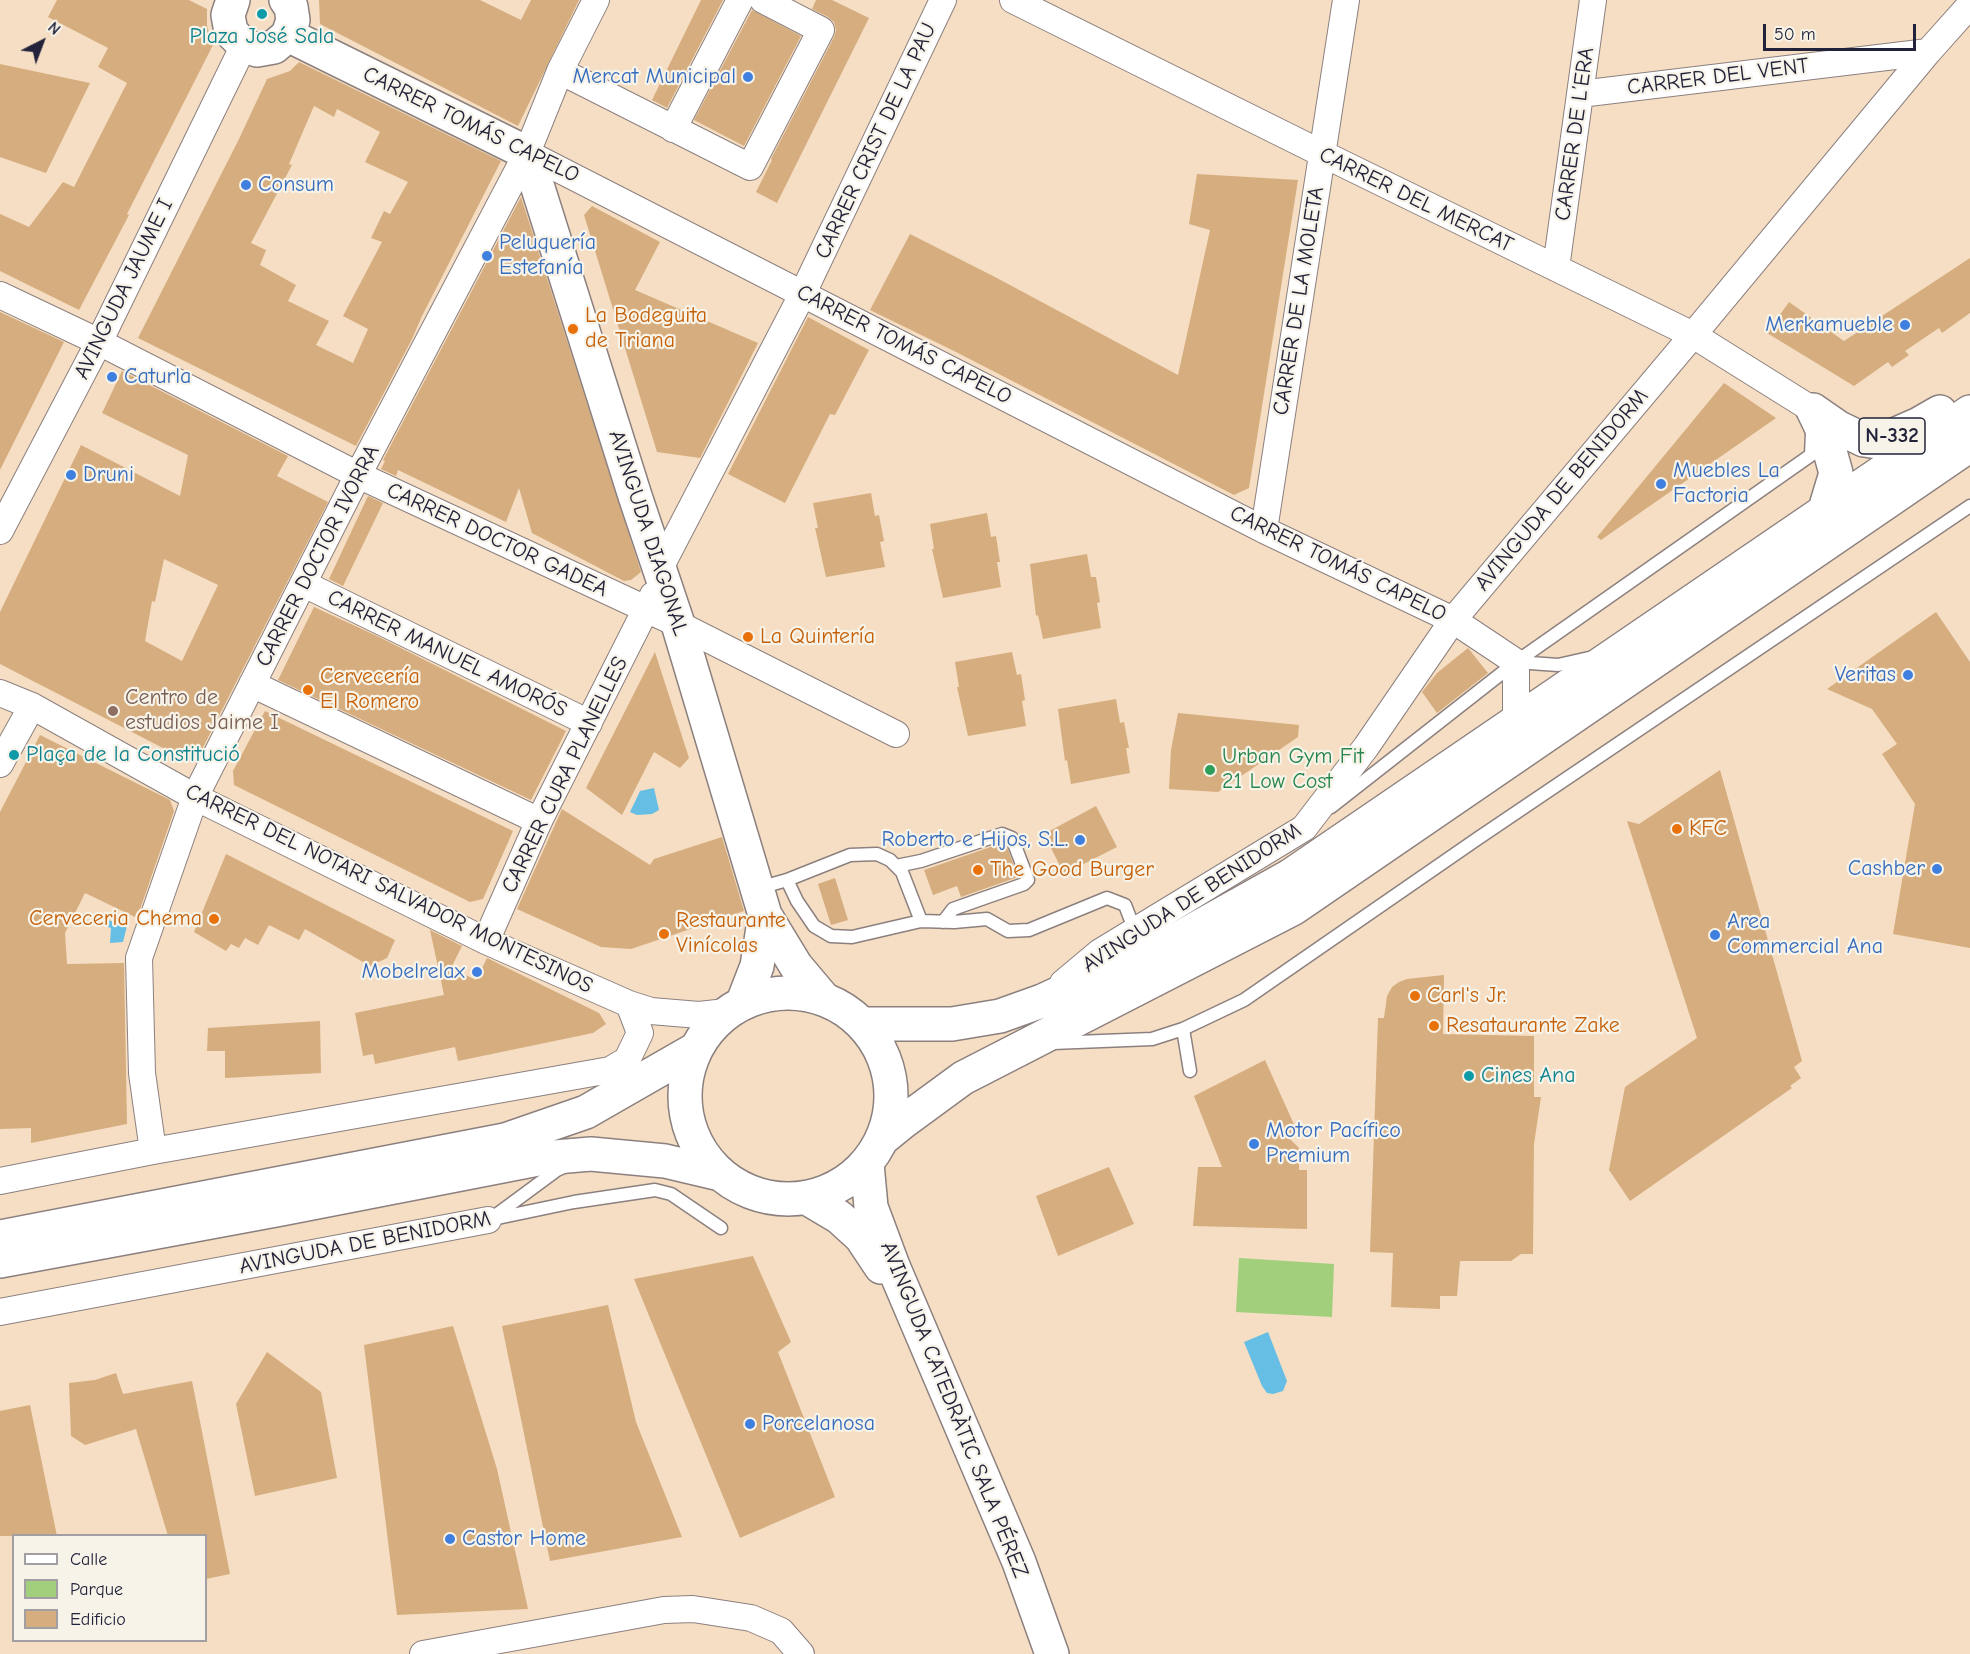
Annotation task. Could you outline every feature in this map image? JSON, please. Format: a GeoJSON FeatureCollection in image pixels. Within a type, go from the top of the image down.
{"type":"FeatureCollection","features":[{"type":"Feature","properties":{"kind":"main road"},"geometry":{"type":"LineString","coordinates":[[233,0],[228,15],[231,32],[244,45],[257,50],[274,47],[288,35],[292,20],[291,7],[286,0]]}},
{"type":"Feature","properties":{"kind":"main road","name":"CARRER TOMÁS CAPELO"},"geometry":{"type":"LineString","coordinates":[[288,35],[527,153]]}},
{"type":"Feature","properties":{"kind":"main road","name":"AVINGUDA DIAGONAL"},"geometry":{"type":"LineString","coordinates":[[527,153],[656,588],[678,624],[796,966],[823,998]]}},
{"type":"Feature","properties":{"kind":"main road","name":"N-332"},"geometry":{"type":"LineString","coordinates":[[1813,410],[1847,432],[1864,440],[1878,442],[1919,424],[1970,396]]}},
{"type":"Feature","properties":{"kind":"main road","name":"N-332"},"geometry":{"type":"LineString","coordinates":[[1813,410],[1826,437],[1836,473],[1824,513]]}},
{"type":"Feature","properties":{"kind":"main road"},"geometry":{"type":"LineString","coordinates":[[862,1024],[964,1023],[1000,1016],[1042,1001],[1181,937],[1290,876],[1970,412]]}},
{"type":"Feature","properties":{"kind":"main road"},"geometry":{"type":"LineString","coordinates":[[874,1152],[890,1116],[891,1091],[887,1066],[877,1043],[850,1013],[823,998],[803,993],[783,992],[762,995],[734,1007],[713,1023],[694,1050],[687,1072],[684,1094],[686,1116],[693,1138],[704,1157],[720,1174],[739,1187],[761,1196],[784,1200],[807,1198],[829,1191],[850,1180],[903,1122],[963,1077],[1294,908],[1970,445]]}},
{"type":"Feature","properties":{"kind":"main road","name":"AVINGUDA DIAGONAL"},"geometry":{"type":"LineString","coordinates":[[734,1007],[757,966],[770,894]]}},
{"type":"Feature","properties":{"kind":"main road"},"geometry":{"type":"LineString","coordinates":[[0,1237],[505,1140],[586,1112],[694,1050]]}},
{"type":"Feature","properties":{"kind":"main road","name":"AVINGUDA CATEDRÀTIC SALA PÉREZ"},"geometry":{"type":"LineString","coordinates":[[874,1152],[871,1207],[874,1217],[1019,1562],[1052,1654]]}},
{"type":"Feature","properties":{"kind":"main road"},"geometry":{"type":"LineString","coordinates":[[0,1261],[543,1158],[591,1154],[665,1161],[720,1174]]}},
{"type":"Feature","properties":{"kind":"main road","name":"AVINGUDA CATEDRÀTIC SALA PÉREZ"},"geometry":{"type":"LineString","coordinates":[[807,1198],[839,1217],[861,1237],[882,1269],[966,1495],[998,1570],[1026,1622],[1039,1654]]}},
{"type":"Feature","properties":{"kind":"street","name":"CARRER DOCTOR IVORRA"},"geometry":{"type":"LineString","coordinates":[[153,1151],[142,1073],[139,958],[195,797],[358,475],[527,153],[560,71],[596,0]]}},
{"type":"Feature","properties":{"kind":"street"},"geometry":{"type":"LineString","coordinates":[[673,129],[740,0]]}},
{"type":"Feature","properties":{"kind":"street","name":"CARRER CRIST DE LA PAU"},"geometry":{"type":"LineString","coordinates":[[656,588],[803,293],[943,0]]}},
{"type":"Feature","properties":{"kind":"street","name":"CARRER DEL MERCAT"},"geometry":{"type":"LineString","coordinates":[[1013,0],[1055,10],[1321,153],[1693,335],[1813,410]]}},
{"type":"Feature","properties":{"kind":"street","name":"CARRER DE LA MOLETA"},"geometry":{"type":"LineString","coordinates":[[1264,530],[1346,0]]}},
{"type":"Feature","properties":{"kind":"street","name":"CARRER DE L’ERA"},"geometry":{"type":"LineString","coordinates":[[1556,268],[1593,0]]}},
{"type":"Feature","properties":{"kind":"street"},"geometry":{"type":"LineString","coordinates":[[560,71],[750,167],[821,30],[779,4]]}},
{"type":"Feature","properties":{"kind":"street","name":"AVINGUDA DE BENIDORM"},"geometry":{"type":"LineString","coordinates":[[1042,1001],[1100,952],[1304,828],[1366,747],[1453,620],[1928,52],[1970,5]]}},
{"type":"Feature","properties":{"kind":"street","name":"AVINGUDA JAUME I"},"geometry":{"type":"LineString","coordinates":[[0,531],[99,342],[244,45]]}},
{"type":"Feature","properties":{"kind":"street","name":"CARRER DEL VENT"},"geometry":{"type":"LineString","coordinates":[[1580,94],[1928,52]]}},
{"type":"Feature","properties":{"kind":"street","name":"CARRER TOMÁS CAPELO"},"geometry":{"type":"LineString","coordinates":[[527,153],[1264,530],[1453,620],[1516,662]]}},
{"type":"Feature","properties":{"kind":"street","name":"CARRER DOCTOR GADEA"},"geometry":{"type":"LineString","coordinates":[[0,295],[99,342],[358,475],[656,588]]}},
{"type":"Feature","properties":{"kind":"street","name":"CARRER MANUEL AMORÓS"},"geometry":{"type":"LineString","coordinates":[[304,584],[590,723]]}},
{"type":"Feature","properties":{"kind":"street","name":"CARRER CURA PLANELLES"},"geometry":{"type":"LineString","coordinates":[[486,941],[539,821],[656,588]]}},
{"type":"Feature","properties":{"kind":"street"},"geometry":{"type":"LineString","coordinates":[[678,624],[896,734]]}},
{"type":"Feature","properties":{"kind":"street"},"geometry":{"type":"LineString","coordinates":[[1516,662],[1516,722]]}},
{"type":"Feature","properties":{"kind":"street"},"geometry":{"type":"LineString","coordinates":[[252,684],[539,821]]}},
{"type":"Feature","properties":{"kind":"street","name":"CARRER DEL NOTARI SALVADOR MONTESINOS"},"geometry":{"type":"LineString","coordinates":[[0,693],[32,706],[195,797],[486,941],[629,1004],[651,1011],[699,1015],[734,1007]]}},
{"type":"Feature","properties":{"kind":"street"},"geometry":{"type":"LineString","coordinates":[[0,764],[32,706]]}},
{"type":"Feature","properties":{"kind":"street"},"geometry":{"type":"LineString","coordinates":[[0,1181],[153,1151],[610,1070],[627,1060],[640,1033],[629,1004]]}},
{"type":"Feature","properties":{"kind":"street","name":"AVINGUDA DE BENIDORM"},"geometry":{"type":"LineString","coordinates":[[0,1312],[488,1220]]}},
{"type":"Feature","properties":{"kind":"street"},"geometry":{"type":"LineString","coordinates":[[423,1654],[483,1649],[673,1610],[693,1609],[751,1618],[781,1630],[801,1654]]}},
{"type":"Feature","properties":{"kind":"lane"},"geometry":{"type":"LineString","coordinates":[[1304,828],[1516,662],[1811,455],[1813,410]]}},
{"type":"Feature","properties":{"kind":"lane"},"geometry":{"type":"LineString","coordinates":[[1032,1043],[1152,1039],[1183,1029],[1244,1000],[1486,833],[1970,506]]}},
{"type":"Feature","properties":{"kind":"lane"},"geometry":{"type":"LineString","coordinates":[[1516,662],[1558,665],[1620,652]]}},
{"type":"Feature","properties":{"kind":"lane"},"geometry":{"type":"LineString","coordinates":[[896,866],[921,861],[1002,834],[1012,838],[1028,880],[1024,884],[953,909],[944,922]]}},
{"type":"Feature","properties":{"kind":"lane"},"geometry":{"type":"LineString","coordinates":[[770,894],[850,855],[877,854],[890,860],[902,872],[921,921]]}},
{"type":"Feature","properties":{"kind":"lane"},"geometry":{"type":"LineString","coordinates":[[770,894],[798,901],[814,926],[831,936],[852,937],[921,921],[987,919],[1008,931],[1029,930],[1107,898],[1125,905],[1135,931]]}},
{"type":"Feature","properties":{"kind":"lane"},"geometry":{"type":"LineString","coordinates":[[1183,1029],[1190,1071]]}},
{"type":"Feature","properties":{"kind":"lane"},"geometry":{"type":"LineString","coordinates":[[488,1220],[557,1170],[591,1154]]}},
{"type":"Feature","properties":{"kind":"lane","name":"AVINGUDA DE BENIDORM"},"geometry":{"type":"LineString","coordinates":[[488,1220],[574,1202],[655,1190],[671,1194],[722,1228]]}},
{"type":"Feature","properties":{"kind":"green space"},"geometry":{"type":"Polygon","coordinates":[[[1239,1258],[1334,1264],[1332,1317],[1236,1312],[1239,1258]]]}},
{"type":"Feature","properties":{"kind":"water"},"geometry":{"type":"Polygon","coordinates":[[[654,788],[659,810],[652,814],[637,815],[630,812],[640,791],[654,788]]]}},
{"type":"Feature","properties":{"kind":"water"},"geometry":{"type":"Polygon","coordinates":[[[108,920],[127,926],[123,942],[110,943],[111,928],[105,926],[108,920]]]}},
{"type":"Feature","properties":{"kind":"water"},"geometry":{"type":"Polygon","coordinates":[[[1268,1332],[1287,1381],[1283,1391],[1273,1394],[1267,1393],[1262,1386],[1244,1342],[1268,1332]]]}},
{"type":"Feature","properties":{"kind":"building"},"geometry":{"type":"Polygon","coordinates":[[[57,0],[189,0],[207,9],[207,26],[213,45],[79,310],[0,271],[0,214],[29,227],[63,182],[74,187],[127,83],[98,67],[108,48],[48,17],[57,0]]]}},
{"type":"Feature","properties":{"kind":"building"},"geometry":{"type":"Polygon","coordinates":[[[319,0],[480,0],[521,20],[531,0],[579,0],[518,126],[320,24],[319,0]]]}},
{"type":"Feature","properties":{"kind":"building"},"geometry":{"type":"Polygon","coordinates":[[[701,0],[723,0],[667,108],[652,100],[701,0]]]}},
{"type":"Feature","properties":{"kind":"building"},"geometry":{"type":"Polygon","coordinates":[[[816,0],[832,0],[869,18],[777,203],[756,192],[836,30],[834,22],[812,9],[816,0]]]}},
{"type":"Feature","properties":{"kind":"building","name":"Mercat Municipal"},"geometry":{"type":"Polygon","coordinates":[[[752,10],[801,36],[744,146],[694,120],[752,10]]]}},
{"type":"Feature","properties":{"kind":"building"},"geometry":{"type":"Polygon","coordinates":[[[299,62],[501,161],[356,446],[138,338],[267,79],[290,71],[299,62]],[[314,106],[289,164],[292,165],[251,243],[266,250],[260,265],[296,285],[288,301],[329,321],[316,345],[353,363],[368,329],[343,316],[382,242],[371,238],[384,211],[390,214],[408,182],[365,162],[380,132],[337,109],[334,117],[314,106]]]}},
{"type":"Feature","properties":{"kind":"building"},"geometry":{"type":"Polygon","coordinates":[[[0,64],[90,83],[46,173],[0,157],[0,64]]]}},
{"type":"Feature","properties":{"kind":"building"},"geometry":{"type":"Polygon","coordinates":[[[1197,174],[1298,180],[1249,488],[1234,495],[870,310],[910,234],[1178,375],[1210,230],[1189,224],[1197,174]]]}},
{"type":"Feature","properties":{"kind":"building"},"geometry":{"type":"Polygon","coordinates":[[[521,197],[641,572],[631,580],[624,581],[532,533],[519,488],[506,522],[398,470],[396,476],[381,469],[385,461],[383,460],[521,197]]]}},
{"type":"Feature","properties":{"kind":"building"},"geometry":{"type":"Polygon","coordinates":[[[592,206],[660,242],[635,290],[758,343],[700,458],[657,452],[584,215],[592,206]]]}},
{"type":"Feature","properties":{"kind":"building"},"geometry":{"type":"Polygon","coordinates":[[[1970,258],[1970,313],[1942,333],[1939,328],[1905,351],[1909,355],[1892,367],[1888,362],[1854,386],[1767,333],[1789,302],[1844,341],[1970,258]]]}},
{"type":"Feature","properties":{"kind":"building"},"geometry":{"type":"Polygon","coordinates":[[[0,312],[64,342],[0,470],[0,312]]]}},
{"type":"Feature","properties":{"kind":"building"},"geometry":{"type":"Polygon","coordinates":[[[808,317],[869,350],[835,415],[830,414],[785,503],[728,474],[808,317]]]}},
{"type":"Feature","properties":{"kind":"building"},"geometry":{"type":"Polygon","coordinates":[[[122,371],[288,456],[277,476],[328,502],[196,761],[192,763],[0,664],[0,612],[81,445],[180,496],[188,455],[102,413],[122,371]],[[164,559],[155,602],[152,601],[145,641],[182,661],[218,585],[164,559]]]}},
{"type":"Feature","properties":{"kind":"building","name":"Muebles La Factoria"},"geometry":{"type":"Polygon","coordinates":[[[1724,383],[1776,418],[1601,540],[1597,537],[1724,383]]]}},
{"type":"Feature","properties":{"kind":"building"},"geometry":{"type":"Polygon","coordinates":[[[871,493],[875,516],[879,515],[884,541],[880,542],[885,567],[826,577],[815,528],[818,528],[813,503],[871,493]]]}},
{"type":"Feature","properties":{"kind":"building"},"geometry":{"type":"Polygon","coordinates":[[[368,496],[383,503],[343,586],[329,579],[368,496]]]}},
{"type":"Feature","properties":{"kind":"building"},"geometry":{"type":"Polygon","coordinates":[[[987,513],[991,537],[996,536],[1001,587],[943,598],[932,549],[934,549],[930,524],[987,513]]]}},
{"type":"Feature","properties":{"kind":"building"},"geometry":{"type":"Polygon","coordinates":[[[1087,554],[1091,577],[1096,577],[1101,628],[1043,639],[1038,615],[1036,616],[1030,564],[1087,554]]]}},
{"type":"Feature","properties":{"kind":"building"},"geometry":{"type":"Polygon","coordinates":[[[314,607],[566,731],[531,800],[278,680],[314,607]]]}},
{"type":"Feature","properties":{"kind":"building","name":"Cashber"},"geometry":{"type":"Polygon","coordinates":[[[1936,612],[1970,662],[1970,948],[1893,934],[1915,804],[1882,754],[1897,744],[1872,709],[1827,689],[1936,612]]]}},
{"type":"Feature","properties":{"kind":"building"},"geometry":{"type":"Polygon","coordinates":[[[1468,648],[1488,673],[1437,713],[1422,692],[1437,673],[1468,648]]]}},
{"type":"Feature","properties":{"kind":"building"},"geometry":{"type":"Polygon","coordinates":[[[655,652],[689,758],[680,768],[654,752],[622,815],[586,788],[655,652]]]}},
{"type":"Feature","properties":{"kind":"building"},"geometry":{"type":"Polygon","coordinates":[[[1012,652],[1017,675],[1021,674],[1026,726],[968,736],[957,687],[959,687],[955,662],[1012,652]]]}},
{"type":"Feature","properties":{"kind":"building"},"geometry":{"type":"Polygon","coordinates":[[[1116,699],[1120,723],[1124,722],[1129,748],[1126,748],[1130,773],[1071,784],[1067,760],[1065,761],[1058,709],[1116,699]]]}},
{"type":"Feature","properties":{"kind":"building"},"geometry":{"type":"Polygon","coordinates":[[[265,711],[513,831],[483,899],[470,902],[234,785],[233,771],[265,711]]]}},
{"type":"Feature","properties":{"kind":"building","name":"Urban Gym Fit 21 Low Cost"},"geometry":{"type":"Polygon","coordinates":[[[1178,713],[1299,725],[1298,737],[1218,792],[1169,789],[1171,750],[1178,713]]]}},
{"type":"Feature","properties":{"kind":"building"},"geometry":{"type":"Polygon","coordinates":[[[40,735],[170,800],[174,811],[137,918],[85,893],[65,933],[67,964],[124,963],[127,1124],[31,1143],[31,1128],[0,1129],[0,812],[40,735]]]}},
{"type":"Feature","properties":{"kind":"building","name":"Area Commercial Ana"},"geometry":{"type":"Polygon","coordinates":[[[1720,770],[1802,1061],[1794,1067],[1801,1078],[1790,1086],[1792,1088],[1630,1201],[1609,1170],[1625,1087],[1697,1038],[1627,821],[1639,824],[1720,770]]]}},
{"type":"Feature","properties":{"kind":"building","name":"Roberto e Hijos, S.L."},"geometry":{"type":"Polygon","coordinates":[[[1096,806],[1117,847],[1064,874],[1044,834],[1096,806]]]}},
{"type":"Feature","properties":{"kind":"building"},"geometry":{"type":"Polygon","coordinates":[[[562,809],[650,865],[654,859],[722,837],[744,911],[631,949],[601,947],[517,909],[562,809]]]}},
{"type":"Feature","properties":{"kind":"building"},"geometry":{"type":"Polygon","coordinates":[[[1002,843],[1006,844],[1018,877],[961,897],[957,886],[933,895],[924,870],[1002,843]]]}},
{"type":"Feature","properties":{"kind":"building"},"geometry":{"type":"Polygon","coordinates":[[[226,854],[395,940],[387,958],[370,966],[305,929],[299,940],[269,925],[258,945],[245,938],[239,948],[231,944],[226,951],[194,932],[226,854]]]}},
{"type":"Feature","properties":{"kind":"building"},"geometry":{"type":"Polygon","coordinates":[[[835,878],[848,920],[831,925],[818,884],[835,878]]]}},
{"type":"Feature","properties":{"kind":"building","name":"Mobelrelax"},"geometry":{"type":"Polygon","coordinates":[[[430,930],[462,946],[451,968],[476,980],[487,958],[599,1013],[606,1024],[593,1033],[458,1061],[455,1047],[375,1064],[373,1054],[363,1056],[355,1013],[444,995],[430,930]]]}},
{"type":"Feature","properties":{"kind":"building"},"geometry":{"type":"Polygon","coordinates":[[[1444,975],[1443,1034],[1534,1036],[1534,1097],[1541,1097],[1534,1144],[1533,1254],[1521,1254],[1511,1261],[1460,1261],[1457,1296],[1440,1296],[1440,1309],[1391,1307],[1393,1253],[1370,1252],[1378,1018],[1384,1018],[1387,996],[1392,987],[1399,982],[1444,975]]]}},
{"type":"Feature","properties":{"kind":"building"},"geometry":{"type":"Polygon","coordinates":[[[320,1021],[321,1073],[225,1078],[225,1051],[207,1051],[208,1028],[320,1021]]]}},
{"type":"Feature","properties":{"kind":"building","name":"Motor Pacífico Premium"},"geometry":{"type":"Polygon","coordinates":[[[1265,1060],[1297,1131],[1290,1139],[1299,1148],[1299,1170],[1307,1170],[1307,1229],[1193,1226],[1198,1167],[1222,1167],[1194,1096],[1265,1060]]]}},
{"type":"Feature","properties":{"kind":"building"},"geometry":{"type":"Polygon","coordinates":[[[1109,1167],[1134,1224],[1058,1256],[1036,1196],[1109,1167]]]}},
{"type":"Feature","properties":{"kind":"building","name":"Porcelanosa"},"geometry":{"type":"Polygon","coordinates":[[[753,1256],[791,1342],[778,1352],[835,1497],[740,1538],[634,1279],[753,1256]]]}},
{"type":"Feature","properties":{"kind":"building"},"geometry":{"type":"Polygon","coordinates":[[[608,1305],[636,1422],[682,1537],[550,1561],[502,1326],[608,1305]]]}},
{"type":"Feature","properties":{"kind":"building","name":"Castor Home"},"geometry":{"type":"Polygon","coordinates":[[[453,1326],[497,1469],[528,1609],[397,1615],[364,1345],[453,1326]]]}},
{"type":"Feature","properties":{"kind":"building"},"geometry":{"type":"Polygon","coordinates":[[[267,1352],[321,1392],[337,1478],[255,1496],[236,1404],[267,1352]]]}},
{"type":"Feature","properties":{"kind":"building"},"geometry":{"type":"Polygon","coordinates":[[[116,1373],[123,1394],[192,1381],[230,1574],[207,1579],[207,1534],[167,1534],[136,1429],[85,1445],[71,1436],[69,1383],[95,1380],[116,1373]]]}},
{"type":"Feature","properties":{"kind":"building"},"geometry":{"type":"Polygon","coordinates":[[[30,1405],[57,1534],[0,1536],[0,1411],[30,1405]]]}},
{"type":"Feature","properties":{"kind":"place","name":"Plaza José Sala"},"geometry":{"type":"Point","coordinates":[262,14]}},
{"type":"Feature","properties":{"kind":"place","name":"Mercat Municipal"},"geometry":{"type":"Point","coordinates":[748,77]}},
{"type":"Feature","properties":{"kind":"place","name":"Consum"},"geometry":{"type":"Point","coordinates":[246,185]}},
{"type":"Feature","properties":{"kind":"place","name":"Peluquería Estefanía"},"geometry":{"type":"Point","coordinates":[487,256]}},
{"type":"Feature","properties":{"kind":"place","name":"Merkamueble"},"geometry":{"type":"Point","coordinates":[1905,325]}},
{"type":"Feature","properties":{"kind":"place","name":"La Bodeguita de Triana"},"geometry":{"type":"Point","coordinates":[573,329]}},
{"type":"Feature","properties":{"kind":"place","name":"Caturla"},"geometry":{"type":"Point","coordinates":[112,377]}},
{"type":"Feature","properties":{"kind":"place","name":"Druni"},"geometry":{"type":"Point","coordinates":[71,475]}},
{"type":"Feature","properties":{"kind":"place","name":"Muebles La Factoria"},"geometry":{"type":"Point","coordinates":[1661,484]}},
{"type":"Feature","properties":{"kind":"place","name":"La Quintería"},"geometry":{"type":"Point","coordinates":[748,637]}},
{"type":"Feature","properties":{"kind":"place","name":"Veritas"},"geometry":{"type":"Point","coordinates":[1908,675]}},
{"type":"Feature","properties":{"kind":"place","name":"Cervecería El Romero"},"geometry":{"type":"Point","coordinates":[308,690]}},
{"type":"Feature","properties":{"kind":"place","name":"Centro de estudios Jaime I"},"geometry":{"type":"Point","coordinates":[113,711]}},
{"type":"Feature","properties":{"kind":"place","name":"Plaça de la Constitució"},"geometry":{"type":"Point","coordinates":[14,755]}},
{"type":"Feature","properties":{"kind":"place","name":"Urban Gym Fit 21 Low Cost"},"geometry":{"type":"Point","coordinates":[1210,770]}},
{"type":"Feature","properties":{"kind":"place","name":"KFC"},"geometry":{"type":"Point","coordinates":[1677,829]}},
{"type":"Feature","properties":{"kind":"place","name":"Roberto e Hijos, S.L."},"geometry":{"type":"Point","coordinates":[1080,840]}},
{"type":"Feature","properties":{"kind":"place","name":"Cashber"},"geometry":{"type":"Point","coordinates":[1937,869]}},
{"type":"Feature","properties":{"kind":"place","name":"The Good Burger"},"geometry":{"type":"Point","coordinates":[978,870]}},
{"type":"Feature","properties":{"kind":"place","name":"Cerveceria Chema"},"geometry":{"type":"Point","coordinates":[214,919]}},
{"type":"Feature","properties":{"kind":"place","name":"Restaurante Vinícolas"},"geometry":{"type":"Point","coordinates":[664,934]}},
{"type":"Feature","properties":{"kind":"place","name":"Area Commercial Ana"},"geometry":{"type":"Point","coordinates":[1715,935]}},
{"type":"Feature","properties":{"kind":"place","name":"Mobelrelax"},"geometry":{"type":"Point","coordinates":[477,972]}},
{"type":"Feature","properties":{"kind":"place","name":"Carl's Jr."},"geometry":{"type":"Point","coordinates":[1415,996]}},
{"type":"Feature","properties":{"kind":"place","name":"Resataurante Zake"},"geometry":{"type":"Point","coordinates":[1434,1026]}},
{"type":"Feature","properties":{"kind":"place","name":"Cines Ana"},"geometry":{"type":"Point","coordinates":[1469,1076]}},
{"type":"Feature","properties":{"kind":"place","name":"Motor Pacífico Premium"},"geometry":{"type":"Point","coordinates":[1254,1144]}},
{"type":"Feature","properties":{"kind":"place","name":"Porcelanosa"},"geometry":{"type":"Point","coordinates":[750,1424]}},
{"type":"Feature","properties":{"kind":"place","name":"Castor Home"},"geometry":{"type":"Point","coordinates":[450,1539]}}]}
